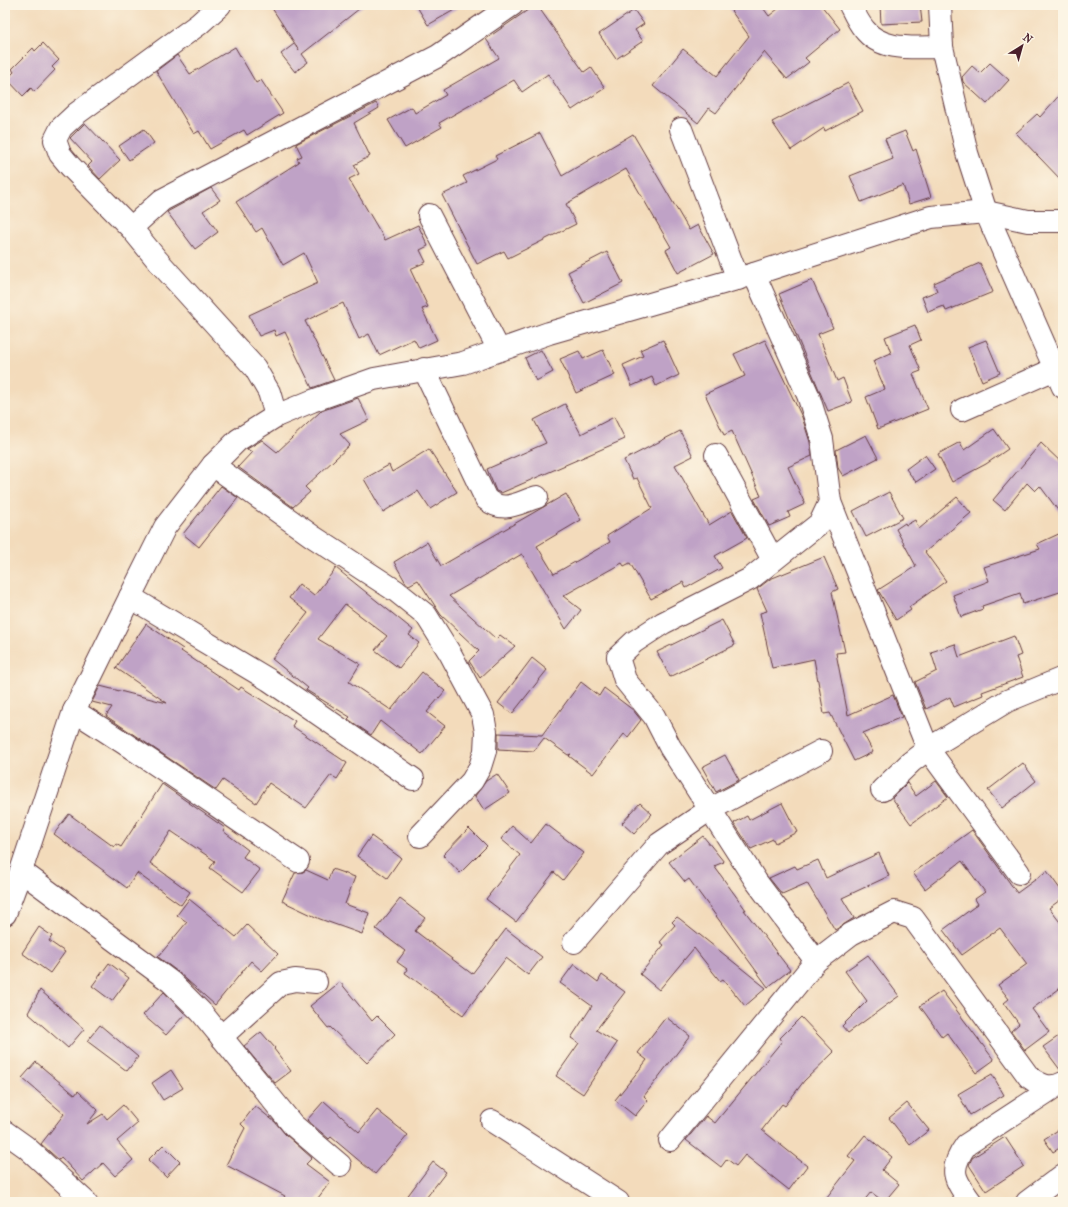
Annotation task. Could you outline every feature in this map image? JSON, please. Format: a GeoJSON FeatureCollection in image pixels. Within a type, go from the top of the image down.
{"type":"FeatureCollection","features":[{"type":"Feature","properties":{"kind":"street"},"geometry":{"type":"LineString","coordinates":[[220,5],[186,33],[76,114],[61,128],[54,140],[60,154],[70,166],[131,228],[158,261],[234,343],[254,368],[269,392],[276,416]]}},
{"type":"Feature","properties":{"kind":"street"},"geometry":{"type":"LineString","coordinates":[[131,228],[162,200],[438,56],[512,5]]}},
{"type":"Feature","properties":{"kind":"street"},"geometry":{"type":"LineString","coordinates":[[850,5],[864,30],[878,42],[902,47],[942,47]]}},
{"type":"Feature","properties":{"kind":"street"},"geometry":{"type":"LineString","coordinates":[[940,5],[942,47],[967,153],[986,212],[1059,378],[962,410]]}},
{"type":"Feature","properties":{"kind":"street"},"geometry":{"type":"LineString","coordinates":[[681,129],[746,277],[808,394],[822,439],[830,502],[928,749],[1019,873]]}},
{"type":"Feature","properties":{"kind":"street"},"geometry":{"type":"LineString","coordinates":[[5,914],[21,871],[74,711],[130,597],[165,527],[213,465],[238,440],[276,416],[312,401],[374,379],[464,363],[549,333],[746,277],[931,217],[986,212],[1028,221],[1063,221]]}},
{"type":"Feature","properties":{"kind":"street"},"geometry":{"type":"LineString","coordinates":[[429,215],[499,350]]}},
{"type":"Feature","properties":{"kind":"street"},"geometry":{"type":"LineString","coordinates":[[424,369],[486,499],[493,505],[502,508],[537,497]]}},
{"type":"Feature","properties":{"kind":"street"},"geometry":{"type":"LineString","coordinates":[[716,455],[773,560]]}},
{"type":"Feature","properties":{"kind":"street"},"geometry":{"type":"LineString","coordinates":[[213,465],[312,536],[396,591],[426,615],[450,655],[483,715],[486,732],[485,750],[480,767],[472,781],[420,836]]}},
{"type":"Feature","properties":{"kind":"street"},"geometry":{"type":"LineString","coordinates":[[816,961],[756,880],[709,810],[670,747],[654,716],[625,680],[618,657],[634,642],[663,623],[750,579],[820,523],[830,502]]}},
{"type":"Feature","properties":{"kind":"street"},"geometry":{"type":"LineString","coordinates":[[130,597],[269,680],[413,779]]}},
{"type":"Feature","properties":{"kind":"street"},"geometry":{"type":"LineString","coordinates":[[882,790],[911,762],[928,749],[1007,702],[1063,678]]}},
{"type":"Feature","properties":{"kind":"street"},"geometry":{"type":"LineString","coordinates":[[74,711],[128,745],[298,861]]}},
{"type":"Feature","properties":{"kind":"street"},"geometry":{"type":"LineString","coordinates":[[574,942],[659,844],[709,810],[821,752]]}},
{"type":"Feature","properties":{"kind":"street"},"geometry":{"type":"LineString","coordinates":[[21,871],[172,982],[201,1012],[293,1125],[340,1164]]}},
{"type":"Feature","properties":{"kind":"street"},"geometry":{"type":"LineString","coordinates":[[670,1140],[816,961],[851,934],[894,912],[913,918],[1029,1077],[1041,1086],[1060,1085]]}},
{"type":"Feature","properties":{"kind":"street"},"geometry":{"type":"LineString","coordinates":[[221,1037],[281,983],[295,980],[316,982]]}},
{"type":"Feature","properties":{"kind":"street"},"geometry":{"type":"LineString","coordinates":[[971,1202],[960,1188],[954,1169],[959,1156],[966,1145],[1060,1085]]}},
{"type":"Feature","properties":{"kind":"street"},"geometry":{"type":"LineString","coordinates":[[492,1121],[618,1202]]}},
{"type":"Feature","properties":{"kind":"street"},"geometry":{"type":"LineString","coordinates":[[5,1132],[26,1147],[86,1202]]}},
{"type":"Feature","properties":{"kind":"street"},"geometry":{"type":"LineString","coordinates":[[1027,1202],[1063,1175]]}},
{"type":"Feature","properties":{"kind":"building"},"geometry":{"type":"Polygon","coordinates":[[[270,5],[364,5],[302,54],[308,62],[295,72],[281,54],[294,44],[299,50],[270,5]]]}},
{"type":"Feature","properties":{"kind":"building"},"geometry":{"type":"Polygon","coordinates":[[[416,5],[463,5],[428,25],[416,5]]]}},
{"type":"Feature","properties":{"kind":"building"},"geometry":{"type":"Polygon","coordinates":[[[537,5],[584,72],[591,67],[605,88],[572,110],[548,74],[522,92],[514,80],[439,123],[442,127],[405,148],[388,120],[412,107],[415,113],[446,95],[443,90],[499,58],[486,39],[537,5]]]}},
{"type":"Feature","properties":{"kind":"building"},"geometry":{"type":"Polygon","coordinates":[[[727,5],[761,5],[769,16],[783,5],[821,5],[840,29],[805,58],[809,62],[787,79],[764,52],[716,113],[709,108],[698,123],[653,86],[683,49],[717,76],[749,36],[727,5]]]}},
{"type":"Feature","properties":{"kind":"building"},"geometry":{"type":"Polygon","coordinates":[[[880,5],[920,5],[922,22],[881,24],[880,5]]]}},
{"type":"Feature","properties":{"kind":"building"},"geometry":{"type":"Polygon","coordinates":[[[634,10],[644,24],[635,30],[643,41],[616,59],[599,34],[634,10]]]}},
{"type":"Feature","properties":{"kind":"building"},"geometry":{"type":"Polygon","coordinates":[[[43,43],[59,60],[52,67],[55,70],[34,92],[31,88],[23,96],[7,79],[14,72],[12,69],[33,48],[35,51],[43,43]]]}},
{"type":"Feature","properties":{"kind":"building"},"geometry":{"type":"Polygon","coordinates":[[[235,47],[256,83],[261,80],[283,113],[247,135],[244,130],[210,149],[199,131],[194,134],[156,71],[177,55],[190,74],[235,47]]]}},
{"type":"Feature","properties":{"kind":"building"},"geometry":{"type":"Polygon","coordinates":[[[990,63],[1009,80],[987,104],[963,82],[962,77],[972,66],[980,73],[990,63]]]}},
{"type":"Feature","properties":{"kind":"building"},"geometry":{"type":"Polygon","coordinates":[[[848,83],[863,111],[825,131],[824,128],[791,150],[772,122],[848,83]]]}},
{"type":"Feature","properties":{"kind":"building"},"geometry":{"type":"Polygon","coordinates":[[[1063,91],[1063,182],[1016,133],[1037,114],[1040,117],[1063,91]]]}},
{"type":"Feature","properties":{"kind":"building"},"geometry":{"type":"Polygon","coordinates":[[[376,103],[379,108],[354,123],[370,156],[354,165],[359,174],[349,179],[385,240],[418,225],[428,246],[420,250],[426,262],[410,269],[428,307],[422,309],[437,340],[419,348],[414,339],[379,355],[369,334],[359,339],[343,303],[305,321],[334,380],[312,388],[285,332],[276,336],[274,330],[259,336],[249,315],[318,283],[304,253],[283,265],[262,228],[256,232],[236,202],[299,162],[297,158],[302,156],[296,144],[376,103]]]}},
{"type":"Feature","properties":{"kind":"building"},"geometry":{"type":"Polygon","coordinates":[[[85,123],[120,160],[100,179],[88,166],[92,162],[70,138],[85,123]]]}},
{"type":"Feature","properties":{"kind":"building"},"geometry":{"type":"Polygon","coordinates":[[[144,129],[154,143],[129,160],[119,146],[144,129]]]}},
{"type":"Feature","properties":{"kind":"building"},"geometry":{"type":"Polygon","coordinates":[[[905,131],[913,151],[916,149],[931,197],[909,204],[903,185],[861,202],[850,176],[893,159],[885,139],[905,131]]]}},
{"type":"Feature","properties":{"kind":"building"},"geometry":{"type":"Polygon","coordinates":[[[540,133],[562,176],[633,134],[689,230],[698,225],[714,254],[678,273],[666,250],[671,247],[626,169],[566,204],[576,224],[508,258],[504,251],[477,264],[442,195],[467,183],[463,176],[497,159],[495,156],[540,133]]]}},
{"type":"Feature","properties":{"kind":"building"},"geometry":{"type":"Polygon","coordinates":[[[211,188],[220,200],[203,211],[218,232],[195,249],[167,212],[211,188]]]}},
{"type":"Feature","properties":{"kind":"building"},"geometry":{"type":"Polygon","coordinates":[[[607,252],[623,283],[584,303],[568,272],[607,252]]]}},
{"type":"Feature","properties":{"kind":"building"},"geometry":{"type":"Polygon","coordinates":[[[980,263],[993,292],[946,311],[944,306],[928,312],[922,297],[937,291],[934,283],[980,263]]]}},
{"type":"Feature","properties":{"kind":"building"},"geometry":{"type":"Polygon","coordinates":[[[812,280],[833,328],[818,334],[837,381],[843,378],[852,402],[828,411],[779,294],[812,280]]]}},
{"type":"Feature","properties":{"kind":"building"},"geometry":{"type":"Polygon","coordinates":[[[915,325],[921,340],[910,345],[921,371],[913,374],[928,409],[878,429],[866,397],[885,389],[873,361],[891,353],[885,337],[915,325]]]}},
{"type":"Feature","properties":{"kind":"building"},"geometry":{"type":"Polygon","coordinates":[[[663,340],[679,375],[656,386],[652,377],[632,386],[623,365],[643,356],[640,350],[663,340]]]}},
{"type":"Feature","properties":{"kind":"building"},"geometry":{"type":"Polygon","coordinates":[[[765,340],[802,417],[810,442],[812,456],[788,467],[805,504],[788,512],[790,517],[769,526],[754,499],[761,496],[732,431],[724,435],[705,394],[745,376],[734,354],[765,340]]]}},
{"type":"Feature","properties":{"kind":"building"},"geometry":{"type":"Polygon","coordinates":[[[986,340],[1000,373],[982,381],[968,347],[986,340]]]}},
{"type":"Feature","properties":{"kind":"building"},"geometry":{"type":"Polygon","coordinates":[[[541,350],[553,372],[536,381],[525,358],[541,350]]]}},
{"type":"Feature","properties":{"kind":"building"},"geometry":{"type":"Polygon","coordinates":[[[603,350],[615,375],[576,393],[560,359],[579,351],[583,359],[603,350]]]}},
{"type":"Feature","properties":{"kind":"building"},"geometry":{"type":"Polygon","coordinates":[[[358,398],[369,420],[340,434],[350,445],[305,487],[310,492],[293,507],[238,467],[252,452],[247,449],[262,440],[277,452],[321,411],[358,398]]]}},
{"type":"Feature","properties":{"kind":"building"},"geometry":{"type":"Polygon","coordinates":[[[565,404],[581,434],[614,417],[625,439],[501,493],[496,491],[487,469],[546,443],[534,420],[565,404]]]}},
{"type":"Feature","properties":{"kind":"building"},"geometry":{"type":"Polygon","coordinates":[[[994,429],[1008,449],[986,464],[952,482],[938,454],[960,442],[964,450],[994,429]]]}},
{"type":"Feature","properties":{"kind":"building"},"geometry":{"type":"Polygon","coordinates":[[[680,431],[693,456],[675,465],[709,525],[732,511],[747,538],[715,556],[722,568],[686,588],[683,582],[651,599],[630,563],[624,566],[622,563],[563,596],[581,610],[566,629],[522,554],[449,596],[496,639],[500,635],[515,646],[480,678],[469,661],[479,651],[441,615],[418,580],[409,585],[406,583],[394,562],[427,542],[441,566],[566,494],[581,520],[537,546],[554,574],[610,542],[607,536],[652,508],[637,478],[633,479],[624,460],[680,431]]]}},
{"type":"Feature","properties":{"kind":"building"},"geometry":{"type":"Polygon","coordinates":[[[866,435],[878,458],[843,476],[838,468],[836,450],[866,435]]]}},
{"type":"Feature","properties":{"kind":"building"},"geometry":{"type":"Polygon","coordinates":[[[1041,443],[1063,464],[1063,517],[1040,486],[1035,491],[1027,483],[1005,510],[993,500],[1041,443]]]}},
{"type":"Feature","properties":{"kind":"building"},"geometry":{"type":"Polygon","coordinates":[[[429,449],[457,492],[430,509],[418,491],[383,512],[364,479],[389,465],[392,472],[429,449]]]}},
{"type":"Feature","properties":{"kind":"building"},"geometry":{"type":"Polygon","coordinates":[[[925,455],[935,469],[916,482],[906,469],[925,455]]]}},
{"type":"Feature","properties":{"kind":"building"},"geometry":{"type":"Polygon","coordinates":[[[221,486],[238,498],[199,547],[183,534],[221,486]]]}},
{"type":"Feature","properties":{"kind":"building"},"geometry":{"type":"Polygon","coordinates":[[[889,492],[903,518],[866,537],[853,511],[889,492]]]}},
{"type":"Feature","properties":{"kind":"building"},"geometry":{"type":"Polygon","coordinates":[[[957,497],[971,513],[925,552],[946,581],[909,607],[911,610],[896,620],[878,590],[916,566],[896,529],[905,523],[906,525],[915,520],[919,529],[957,497]]]}},
{"type":"Feature","properties":{"kind":"building"},"geometry":{"type":"Polygon","coordinates":[[[1063,532],[1063,591],[1023,604],[1020,593],[982,606],[983,609],[961,617],[953,595],[989,581],[984,567],[1040,549],[1037,544],[1063,532]]]}},
{"type":"Feature","properties":{"kind":"building"},"geometry":{"type":"Polygon","coordinates":[[[824,557],[838,589],[832,592],[845,652],[836,653],[848,715],[893,695],[902,717],[863,733],[873,752],[854,761],[830,713],[824,714],[814,659],[772,668],[760,613],[767,611],[757,589],[770,579],[824,557]]]}},
{"type":"Feature","properties":{"kind":"building"},"geometry":{"type":"Polygon","coordinates":[[[336,568],[413,630],[409,635],[419,643],[399,668],[375,650],[387,636],[345,604],[318,639],[360,664],[349,682],[391,710],[422,672],[445,691],[427,712],[445,726],[422,754],[380,721],[371,735],[348,719],[350,717],[306,690],[308,688],[272,659],[308,613],[289,598],[299,584],[314,596],[336,568]]]}},
{"type":"Feature","properties":{"kind":"building"},"geometry":{"type":"Polygon","coordinates":[[[722,620],[735,645],[670,677],[657,652],[722,620]]]}},
{"type":"Feature","properties":{"kind":"building"},"geometry":{"type":"Polygon","coordinates":[[[146,624],[183,649],[181,651],[239,690],[241,687],[295,721],[292,726],[347,763],[337,779],[331,775],[306,808],[269,783],[256,803],[223,780],[216,790],[106,716],[112,707],[92,702],[100,686],[167,703],[116,668],[146,624]]]}},
{"type":"Feature","properties":{"kind":"building"},"geometry":{"type":"Polygon","coordinates":[[[1014,636],[1021,655],[1016,657],[1023,677],[982,692],[983,695],[954,707],[950,697],[926,709],[915,682],[937,671],[931,652],[955,644],[959,657],[1014,636]]]}},
{"type":"Feature","properties":{"kind":"building"},"geometry":{"type":"Polygon","coordinates":[[[532,658],[547,670],[512,714],[498,703],[532,658]]]}},
{"type":"Feature","properties":{"kind":"building"},"geometry":{"type":"Polygon","coordinates":[[[581,682],[599,696],[604,688],[633,710],[641,720],[628,737],[624,734],[593,774],[569,756],[571,754],[568,755],[544,738],[534,751],[498,749],[498,733],[542,735],[581,682]]]}},
{"type":"Feature","properties":{"kind":"building"},"geometry":{"type":"Polygon","coordinates":[[[725,755],[739,780],[716,792],[702,767],[725,755]]]}},
{"type":"Feature","properties":{"kind":"building"},"geometry":{"type":"Polygon","coordinates":[[[1023,763],[1036,781],[1002,808],[988,790],[1023,763]]]}},
{"type":"Feature","properties":{"kind":"building"},"geometry":{"type":"Polygon","coordinates":[[[497,774],[510,793],[484,810],[475,796],[486,781],[497,774]]]}},
{"type":"Feature","properties":{"kind":"building"},"geometry":{"type":"Polygon","coordinates":[[[936,781],[948,797],[911,824],[892,798],[907,783],[916,796],[936,781]]]}},
{"type":"Feature","properties":{"kind":"building"},"geometry":{"type":"Polygon","coordinates":[[[162,784],[225,828],[223,831],[248,850],[243,857],[260,870],[243,892],[210,868],[215,861],[171,831],[150,863],[190,892],[181,905],[137,873],[127,888],[54,834],[69,814],[114,847],[116,844],[121,847],[162,784]]]}},
{"type":"Feature","properties":{"kind":"building"},"geometry":{"type":"Polygon","coordinates":[[[640,803],[652,814],[634,834],[622,823],[640,803]]]}},
{"type":"Feature","properties":{"kind":"building"},"geometry":{"type":"Polygon","coordinates":[[[782,803],[797,832],[775,843],[773,839],[751,849],[734,823],[747,816],[749,820],[782,803]]]}},
{"type":"Feature","properties":{"kind":"building"},"geometry":{"type":"Polygon","coordinates":[[[546,824],[584,853],[563,880],[554,872],[516,922],[486,899],[520,855],[501,839],[512,826],[531,843],[546,824]]]}},
{"type":"Feature","properties":{"kind":"building"},"geometry":{"type":"Polygon","coordinates":[[[469,828],[487,846],[460,873],[443,855],[469,828]]]}},
{"type":"Feature","properties":{"kind":"building"},"geometry":{"type":"Polygon","coordinates":[[[972,830],[1017,893],[1047,871],[1063,893],[1063,898],[1049,908],[1063,926],[1063,986],[1032,1009],[1049,1032],[1025,1050],[1011,1031],[1019,1024],[1004,1003],[1009,999],[998,985],[1027,964],[1000,928],[962,955],[943,930],[978,904],[975,899],[985,892],[962,861],[925,889],[913,873],[972,830]]]}},
{"type":"Feature","properties":{"kind":"building"},"geometry":{"type":"Polygon","coordinates":[[[371,836],[401,858],[387,878],[357,856],[371,836]]]}},
{"type":"Feature","properties":{"kind":"building"},"geometry":{"type":"Polygon","coordinates":[[[703,836],[724,862],[714,866],[746,910],[744,910],[790,970],[768,987],[689,879],[685,882],[669,862],[703,836]]]}},
{"type":"Feature","properties":{"kind":"building"},"geometry":{"type":"Polygon","coordinates":[[[879,853],[889,876],[842,898],[854,918],[835,930],[807,883],[782,894],[769,878],[795,866],[797,869],[818,860],[826,878],[879,853]]]}},
{"type":"Feature","properties":{"kind":"building"},"geometry":{"type":"Polygon","coordinates":[[[332,869],[355,877],[345,904],[369,913],[362,934],[320,919],[282,901],[295,873],[306,870],[328,880],[332,869]]]}},
{"type":"Feature","properties":{"kind":"building"},"geometry":{"type":"Polygon","coordinates":[[[189,899],[236,937],[247,925],[278,954],[262,971],[251,961],[215,1005],[178,972],[158,957],[187,922],[177,915],[189,899]]]}},
{"type":"Feature","properties":{"kind":"building"},"geometry":{"type":"Polygon","coordinates":[[[400,899],[425,918],[415,931],[472,974],[506,929],[542,957],[528,975],[506,958],[463,1015],[405,973],[407,969],[397,962],[405,951],[376,929],[400,899]]]}},
{"type":"Feature","properties":{"kind":"building"},"geometry":{"type":"Polygon","coordinates":[[[677,917],[766,988],[745,1006],[723,979],[720,981],[694,948],[659,990],[640,974],[664,945],[660,942],[675,925],[672,922],[677,917]]]}},
{"type":"Feature","properties":{"kind":"building"},"geometry":{"type":"Polygon","coordinates":[[[39,927],[52,936],[49,941],[65,952],[50,973],[22,953],[39,927]]]}},
{"type":"Feature","properties":{"kind":"building"},"geometry":{"type":"Polygon","coordinates":[[[868,955],[899,996],[848,1033],[842,1026],[867,1001],[845,971],[868,955]]]}},
{"type":"Feature","properties":{"kind":"building"},"geometry":{"type":"Polygon","coordinates":[[[109,963],[129,978],[112,1001],[92,986],[109,963]]]}},
{"type":"Feature","properties":{"kind":"building"},"geometry":{"type":"Polygon","coordinates":[[[574,964],[598,982],[602,975],[625,992],[596,1030],[617,1043],[583,1094],[556,1076],[579,1043],[571,1038],[592,1006],[560,983],[574,964]]]}},
{"type":"Feature","properties":{"kind":"building"},"geometry":{"type":"Polygon","coordinates":[[[340,982],[372,1021],[377,1016],[395,1034],[367,1063],[330,1027],[328,1028],[310,1006],[340,982]]]}},
{"type":"Feature","properties":{"kind":"building"},"geometry":{"type":"Polygon","coordinates":[[[40,990],[84,1029],[68,1048],[28,1013],[40,990]]]}},
{"type":"Feature","properties":{"kind":"building"},"geometry":{"type":"Polygon","coordinates":[[[942,991],[994,1060],[976,1073],[947,1033],[942,1037],[920,1006],[942,991]]]}},
{"type":"Feature","properties":{"kind":"building"},"geometry":{"type":"Polygon","coordinates":[[[164,992],[185,1014],[166,1035],[143,1015],[164,992]]]}},
{"type":"Feature","properties":{"kind":"building"},"geometry":{"type":"Polygon","coordinates":[[[666,1017],[690,1036],[644,1096],[648,1100],[635,1116],[615,1100],[647,1060],[638,1053],[666,1017]]]}},
{"type":"Feature","properties":{"kind":"building"},"geometry":{"type":"Polygon","coordinates":[[[801,1017],[834,1052],[804,1081],[785,1106],[782,1104],[762,1130],[807,1166],[789,1190],[745,1155],[736,1166],[727,1159],[721,1167],[686,1140],[706,1116],[715,1123],[782,1041],[780,1038],[801,1017]]]}},
{"type":"Feature","properties":{"kind":"building"},"geometry":{"type":"Polygon","coordinates":[[[100,1025],[138,1057],[127,1071],[87,1041],[100,1025]]]}},
{"type":"Feature","properties":{"kind":"building"},"geometry":{"type":"Polygon","coordinates":[[[261,1032],[275,1048],[274,1049],[291,1071],[275,1083],[244,1046],[261,1032]]]}},
{"type":"Feature","properties":{"kind":"building"},"geometry":{"type":"Polygon","coordinates":[[[1063,1033],[1063,1071],[1061,1071],[1043,1047],[1063,1033]]]}},
{"type":"Feature","properties":{"kind":"building"},"geometry":{"type":"Polygon","coordinates":[[[36,1062],[75,1095],[78,1091],[98,1110],[87,1124],[103,1114],[107,1119],[123,1105],[138,1123],[117,1141],[133,1160],[115,1176],[103,1163],[83,1181],[61,1157],[59,1160],[41,1144],[64,1114],[22,1078],[36,1062]]]}},
{"type":"Feature","properties":{"kind":"building"},"geometry":{"type":"Polygon","coordinates":[[[171,1070],[183,1088],[163,1100],[152,1083],[171,1070]]]}},
{"type":"Feature","properties":{"kind":"building"},"geometry":{"type":"Polygon","coordinates":[[[992,1074],[1004,1095],[970,1115],[958,1094],[992,1074]]]}},
{"type":"Feature","properties":{"kind":"building"},"geometry":{"type":"Polygon","coordinates":[[[324,1101],[359,1132],[377,1110],[408,1135],[375,1174],[331,1137],[329,1139],[307,1120],[324,1101]]]}},
{"type":"Feature","properties":{"kind":"building"},"geometry":{"type":"Polygon","coordinates":[[[907,1103],[929,1130],[910,1145],[889,1118],[907,1103]]]}},
{"type":"Feature","properties":{"kind":"building"},"geometry":{"type":"Polygon","coordinates":[[[255,1106],[275,1122],[285,1134],[312,1158],[306,1164],[330,1182],[315,1202],[281,1202],[285,1196],[226,1165],[245,1128],[241,1124],[255,1106]]]}},
{"type":"Feature","properties":{"kind":"building"},"geometry":{"type":"Polygon","coordinates":[[[1063,1127],[1063,1146],[1053,1152],[1044,1139],[1063,1127]]]}},
{"type":"Feature","properties":{"kind":"building"},"geometry":{"type":"Polygon","coordinates":[[[865,1135],[892,1157],[882,1170],[899,1184],[884,1202],[871,1192],[863,1202],[823,1202],[855,1161],[848,1156],[865,1135]]]}},
{"type":"Feature","properties":{"kind":"building"},"geometry":{"type":"Polygon","coordinates":[[[1005,1137],[1024,1166],[986,1191],[969,1165],[972,1158],[1005,1137]]]}},
{"type":"Feature","properties":{"kind":"building"},"geometry":{"type":"Polygon","coordinates":[[[163,1145],[180,1162],[166,1177],[148,1160],[163,1145]]]}},
{"type":"Feature","properties":{"kind":"building"},"geometry":{"type":"Polygon","coordinates":[[[433,1162],[446,1172],[423,1202],[403,1202],[433,1162]]]}}]}
